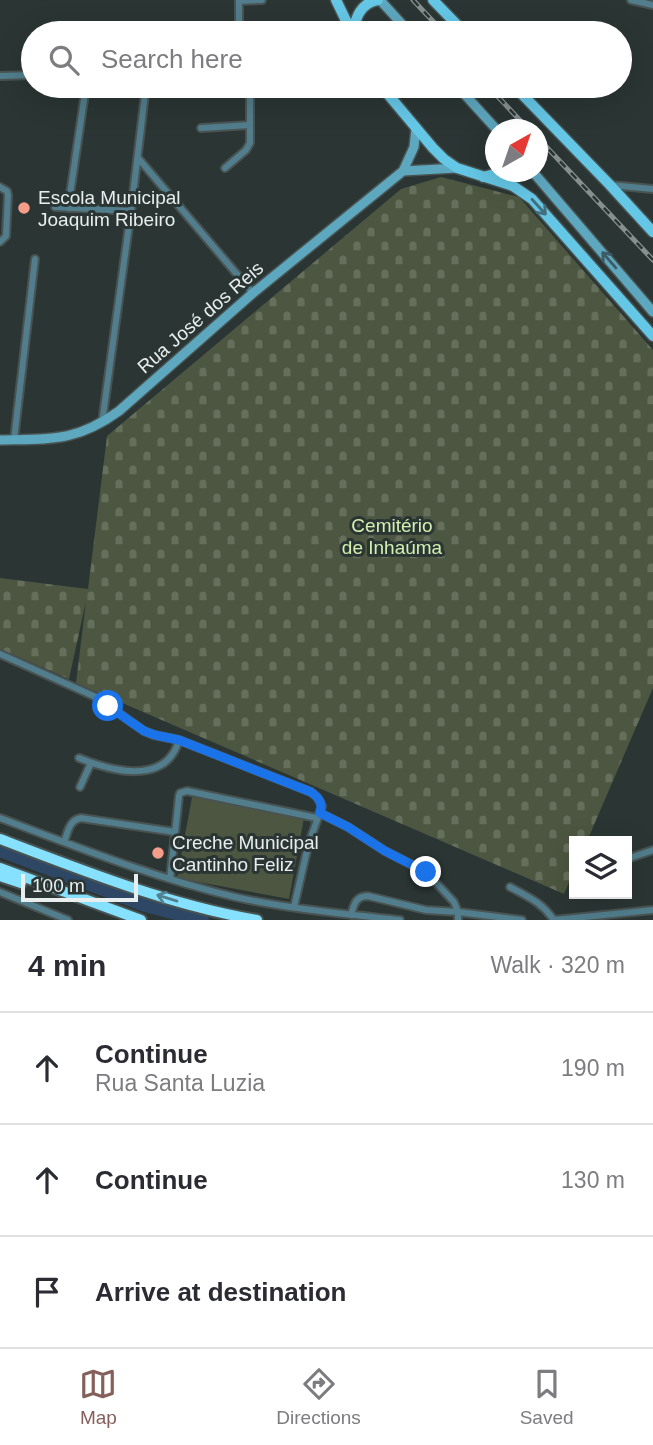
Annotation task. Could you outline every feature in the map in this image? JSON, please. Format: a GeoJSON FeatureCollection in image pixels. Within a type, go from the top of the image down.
{"type":"FeatureCollection","features":[{"type":"Feature","properties":{"kind":"highway"},"geometry":{"type":"LineString","coordinates":[[0,839],[159,896],[257,920]]}},
{"type":"Feature","properties":{"kind":"highway"},"geometry":{"type":"LineString","coordinates":[[0,868],[141,920]]}},
{"type":"Feature","properties":{"kind":"highway"},"geometry":{"type":"LineString","coordinates":[[0,876],[62,891]]}},
{"type":"Feature","properties":{"kind":"main road"},"geometry":{"type":"LineString","coordinates":[[336,0],[346,21]]}},
{"type":"Feature","properties":{"kind":"main road"},"geometry":{"type":"LineString","coordinates":[[355,21],[359,12],[371,1],[379,0]]}},
{"type":"Feature","properties":{"kind":"main road"},"geometry":{"type":"LineString","coordinates":[[434,0],[454,21]]}},
{"type":"Feature","properties":{"kind":"main road"},"geometry":{"type":"LineString","coordinates":[[391,98],[444,159],[457,168],[513,186],[532,199],[653,336]]}},
{"type":"Feature","properties":{"kind":"main road"},"geometry":{"type":"LineString","coordinates":[[526,98],[653,232]]}},
{"type":"Feature","properties":{"kind":"street"},"geometry":{"type":"LineString","coordinates":[[239,21],[239,1],[262,0]]}},
{"type":"Feature","properties":{"kind":"street"},"geometry":{"type":"LineString","coordinates":[[379,0],[399,21]]}},
{"type":"Feature","properties":{"kind":"street"},"geometry":{"type":"LineString","coordinates":[[631,0],[653,5]]}},
{"type":"Feature","properties":{"kind":"street"},"geometry":{"type":"LineString","coordinates":[[0,76],[21,75]]}},
{"type":"Feature","properties":{"kind":"street"},"geometry":{"type":"LineString","coordinates":[[68,208],[84,98]]}},
{"type":"Feature","properties":{"kind":"street"},"geometry":{"type":"LineString","coordinates":[[102,423],[145,98]]}},
{"type":"Feature","properties":{"kind":"street"},"geometry":{"type":"LineString","coordinates":[[225,169],[249,146],[250,98]]}},
{"type":"Feature","properties":{"kind":"street"},"geometry":{"type":"LineString","coordinates":[[468,98],[487,119]]}},
{"type":"Feature","properties":{"kind":"street"},"geometry":{"type":"LineString","coordinates":[[201,128],[250,125]]}},
{"type":"Feature","properties":{"kind":"street"},"geometry":{"type":"LineString","coordinates":[[416,128],[414,147],[403,171],[457,168]]}},
{"type":"Feature","properties":{"kind":"street"},"geometry":{"type":"LineString","coordinates":[[138,158],[253,293]]}},
{"type":"Feature","properties":{"kind":"street","name":"Rua José dos Reis"},"geometry":{"type":"LineString","coordinates":[[0,440],[58,439],[102,423],[137,396],[253,293],[403,171]]}},
{"type":"Feature","properties":{"kind":"street"},"geometry":{"type":"LineString","coordinates":[[542,182],[653,312]]}},
{"type":"Feature","properties":{"kind":"street"},"geometry":{"type":"LineString","coordinates":[[610,185],[653,189]]}},
{"type":"Feature","properties":{"kind":"street"},"geometry":{"type":"LineString","coordinates":[[0,187],[7,191],[8,195],[6,236],[0,242]]}},
{"type":"Feature","properties":{"kind":"street"},"geometry":{"type":"LineString","coordinates":[[55,207],[131,211]]}},
{"type":"Feature","properties":{"kind":"street"},"geometry":{"type":"LineString","coordinates":[[14,440],[35,258]]}},
{"type":"Feature","properties":{"kind":"street"},"geometry":{"type":"LineString","coordinates":[[0,654],[98,698],[144,731],[179,740],[311,792],[321,801],[322,806],[294,907]]}},
{"type":"Feature","properties":{"kind":"street"},"geometry":{"type":"LineString","coordinates":[[79,758],[122,771],[149,769],[167,760],[179,740]]}},
{"type":"Feature","properties":{"kind":"street"},"geometry":{"type":"LineString","coordinates":[[80,787],[91,763]]}},
{"type":"Feature","properties":{"kind":"street"},"geometry":{"type":"LineString","coordinates":[[170,879],[179,796],[187,791],[319,815],[348,827],[385,851],[426,872],[454,901],[458,912],[457,920]]}},
{"type":"Feature","properties":{"kind":"street"},"geometry":{"type":"LineString","coordinates":[[0,818],[170,879],[237,897],[400,920]]}},
{"type":"Feature","properties":{"kind":"street"},"geometry":{"type":"LineString","coordinates":[[64,842],[72,822],[81,818],[175,832]]}},
{"type":"Feature","properties":{"kind":"street"},"geometry":{"type":"LineString","coordinates":[[632,857],[653,850]]}},
{"type":"Feature","properties":{"kind":"street"},"geometry":{"type":"LineString","coordinates":[[510,887],[540,903],[554,920],[653,910]]}},
{"type":"Feature","properties":{"kind":"street"},"geometry":{"type":"LineString","coordinates":[[0,892],[68,920]]}},
{"type":"Feature","properties":{"kind":"street"},"geometry":{"type":"LineString","coordinates":[[351,915],[357,900],[362,896],[369,896],[426,910],[522,920]]}},
{"type":"Feature","properties":{"kind":"green space","name":"Cemitério de Inhaúma"},"geometry":{"type":"Polygon","coordinates":[[[441,177],[519,197],[653,350],[653,688],[589,836],[569,836],[569,882],[564,894],[76,683],[86,601],[69,679],[0,649],[0,578],[88,589],[107,436],[401,189],[441,177]]]}},
{"type":"Feature","properties":{"kind":"green space"},"geometry":{"type":"Polygon","coordinates":[[[192,797],[304,818],[289,899],[177,878],[192,797]]]}},
{"type":"Feature","properties":{"kind":"waterway"},"geometry":{"type":"LineString","coordinates":[[0,850],[145,905],[202,920]]}},
{"type":"Feature","properties":{"kind":"railway"},"geometry":{"type":"LineString","coordinates":[[413,0],[433,21]]}},
{"type":"Feature","properties":{"kind":"railway"},"geometry":{"type":"LineString","coordinates":[[499,98],[519,119]]}},
{"type":"Feature","properties":{"kind":"railway"},"geometry":{"type":"LineString","coordinates":[[548,149],[653,260]]}},
{"type":"Feature","properties":{"kind":"place","name":"Escola Municipal Joaquim Ribeiro"},"geometry":{"type":"Point","coordinates":[24,208]}},
{"type":"Feature","properties":{"kind":"place","name":"Creche Municipal Cantinho Feliz"},"geometry":{"type":"Point","coordinates":[158,853]}},
{"type":"Feature","properties":{"kind":"route"},"geometry":{"type":"LineString","coordinates":[[108,706],[144,731],[179,740],[311,792],[321,801],[320,813],[426,872]]}}]}
